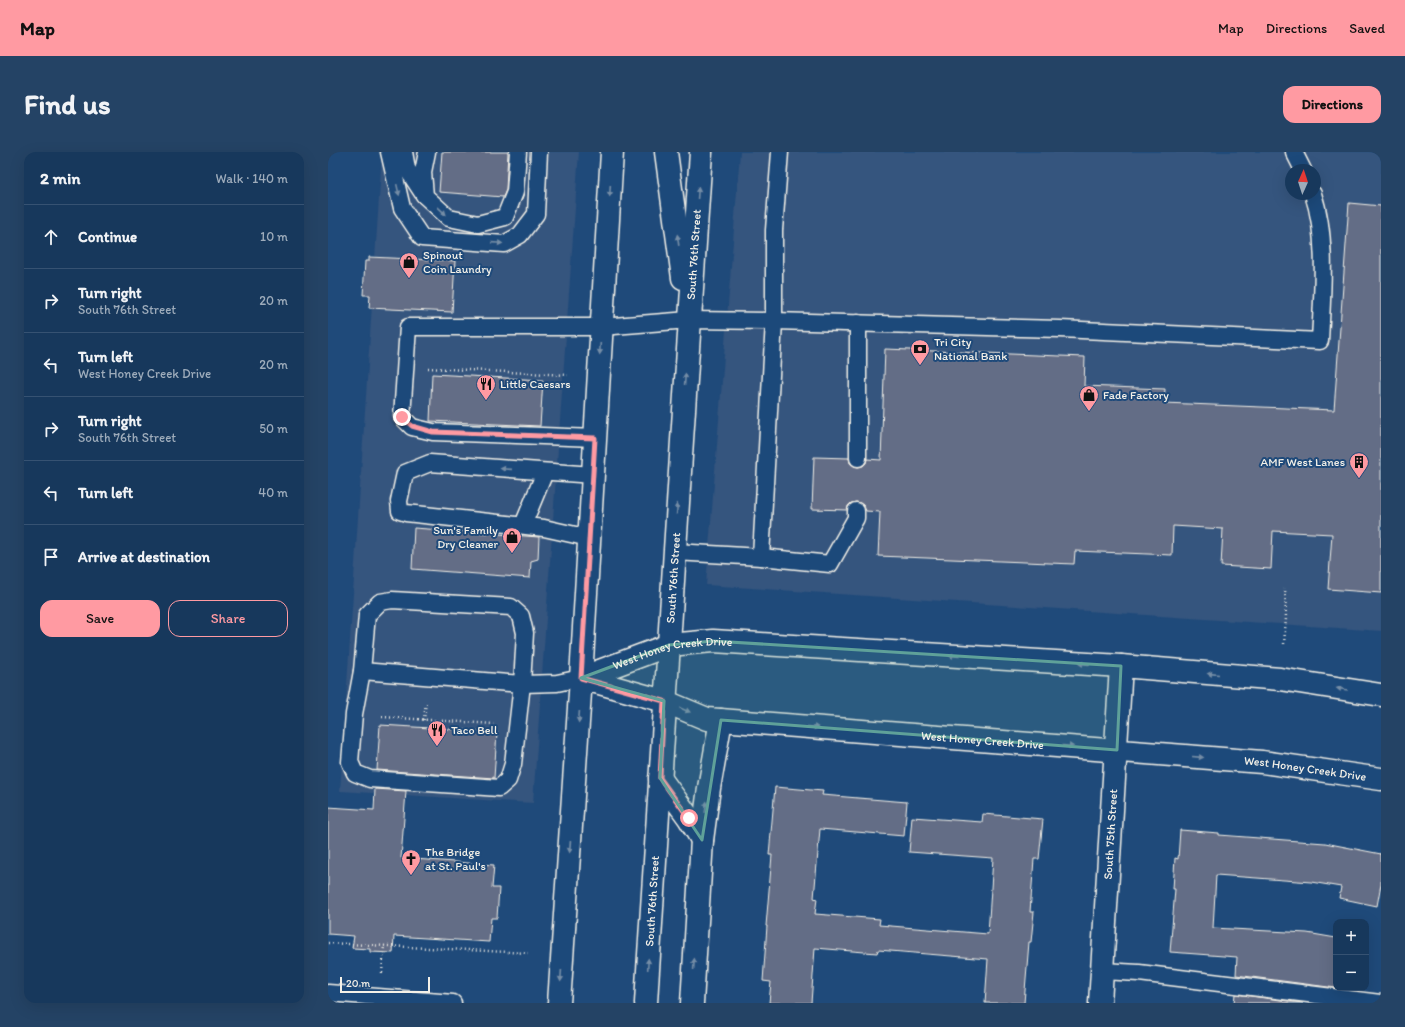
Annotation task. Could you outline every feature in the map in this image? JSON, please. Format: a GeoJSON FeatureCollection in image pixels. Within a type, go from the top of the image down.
{"type":"FeatureCollection","features":[{"type":"Feature","properties":{"kind":"street"},"geometry":{"type":"LineString","coordinates":[[559,1003],[581,678],[612,152]]}},
{"type":"Feature","properties":{"kind":"street"},"geometry":{"type":"LineString","coordinates":[[666,152],[689,320]]}},
{"type":"Feature","properties":{"kind":"street","name":"South 76th Street"},"geometry":{"type":"LineString","coordinates":[[646,1003],[664,701],[669,645],[701,152]]}},
{"type":"Feature","properties":{"kind":"street","name":"West Honey Creek Drive"},"geometry":{"type":"LineString","coordinates":[[581,678],[669,645],[713,641],[1122,666],[1280,679],[1381,695]]}},
{"type":"Feature","properties":{"kind":"street","name":"South 75th Street"},"geometry":{"type":"LineString","coordinates":[[1100,1003],[1122,666]]}},
{"type":"Feature","properties":{"kind":"street","name":"West Honey Creek Drive"},"geometry":{"type":"LineString","coordinates":[[581,678],[664,701],[707,719],[1262,762],[1381,779]]}},
{"type":"Feature","properties":{"kind":"street"},"geometry":{"type":"LineString","coordinates":[[692,1003],[702,840],[709,788],[721,720]]}},
{"type":"Feature","properties":{"kind":"street"},"geometry":{"type":"LineString","coordinates":[[660,778],[689,818],[702,840]]}},
{"type":"Feature","properties":{"kind":"lane"},"geometry":{"type":"LineString","coordinates":[[389,152],[402,208],[422,238],[504,244],[520,235],[536,214],[539,152]]}},
{"type":"Feature","properties":{"kind":"lane"},"geometry":{"type":"LineString","coordinates":[[404,152],[407,169],[425,196],[449,218],[478,224],[505,217],[515,192],[518,152]]}},
{"type":"Feature","properties":{"kind":"lane"},"geometry":{"type":"LineString","coordinates":[[425,196],[423,172],[428,152]]}},
{"type":"Feature","properties":{"kind":"lane"},"geometry":{"type":"LineString","coordinates":[[761,557],[774,321],[774,230],[780,152]]}},
{"type":"Feature","properties":{"kind":"lane"},"geometry":{"type":"LineString","coordinates":[[1294,152],[1300,164]]}},
{"type":"Feature","properties":{"kind":"lane"},"geometry":{"type":"LineString","coordinates":[[595,438],[433,432],[412,426],[402,417],[408,327],[602,327],[689,320],[774,321],[1068,330],[1320,341],[1322,284],[1321,230],[1315,200]]}},
{"type":"Feature","properties":{"kind":"lane"},"geometry":{"type":"LineString","coordinates":[[858,323],[858,458]]}},
{"type":"Feature","properties":{"kind":"lane"},"geometry":{"type":"LineString","coordinates":[[589,538],[523,525],[406,513],[400,511],[399,501],[405,473],[430,463],[593,475]]}},
{"type":"Feature","properties":{"kind":"lane"},"geometry":{"type":"LineString","coordinates":[[523,525],[545,472]]}},
{"type":"Feature","properties":{"kind":"lane"},"geometry":{"type":"LineString","coordinates":[[675,552],[761,557],[830,564],[856,518],[856,511]]}},
{"type":"Feature","properties":{"kind":"lane"},"geometry":{"type":"LineString","coordinates":[[392,600],[511,607],[521,616],[525,633],[522,684],[513,764],[508,780],[499,788],[370,779],[355,773],[350,762],[354,714],[362,671],[367,615],[380,602],[392,600]]}},
{"type":"Feature","properties":{"kind":"lane"},"geometry":{"type":"LineString","coordinates":[[362,671],[522,684],[557,683],[581,678]]}},
{"type":"Feature","properties":{"kind":"lane"},"geometry":{"type":"LineString","coordinates":[[1102,971],[1139,973],[1380,1003]]}},
{"type":"Feature","properties":{"kind":"lane"},"geometry":{"type":"LineString","coordinates":[[328,993],[453,1003]]}},
{"type":"Feature","properties":{"kind":"path"},"geometry":{"type":"LineString","coordinates":[[406,367],[568,375]]}},
{"type":"Feature","properties":{"kind":"path"},"geometry":{"type":"LineString","coordinates":[[1284,644],[1286,618],[1285,588]]}},
{"type":"Feature","properties":{"kind":"path"},"geometry":{"type":"LineString","coordinates":[[382,717],[497,725]]}},
{"type":"Feature","properties":{"kind":"path"},"geometry":{"type":"LineString","coordinates":[[328,943],[528,953]]}},
{"type":"Feature","properties":{"kind":"highlighted area"},"geometry":{"type":"Polygon","coordinates":[[[713,641],[1121,666],[1117,750],[721,720],[702,840],[660,778],[664,701],[581,678],[669,645],[713,641]]]}},
{"type":"Feature","properties":{"kind":"shaded area"},"geometry":{"type":"Polygon","coordinates":[[[382,152],[579,152],[533,803],[340,791],[382,152]]]}},
{"type":"Feature","properties":{"kind":"shaded area"},"geometry":{"type":"Polygon","coordinates":[[[740,152],[1381,152],[1381,631],[706,585],[740,152]]]}},
{"type":"Feature","properties":{"kind":"building"},"geometry":{"type":"Polygon","coordinates":[[[442,152],[508,152],[506,190],[503,197],[439,192],[442,152]]]}},
{"type":"Feature","properties":{"kind":"building"},"geometry":{"type":"Polygon","coordinates":[[[1349,203],[1381,206],[1381,593],[1328,589],[1332,534],[1273,531],[1271,569],[1221,566],[1223,529],[1173,526],[1172,555],[1075,551],[1074,564],[878,556],[880,512],[866,511],[864,506],[856,502],[851,503],[847,510],[812,509],[814,457],[849,458],[850,463],[858,467],[863,466],[867,459],[881,460],[885,349],[1085,357],[1084,386],[1165,389],[1164,403],[1334,410],[1349,203]]]}},
{"type":"Feature","properties":{"kind":"building","name":"Spinout Coin Laundry"},"geometry":{"type":"Polygon","coordinates":[[[369,257],[455,261],[452,312],[369,308],[370,295],[363,295],[365,261],[369,261],[369,257]]]}},
{"type":"Feature","properties":{"kind":"building","name":"Little Caesars"},"geometry":{"type":"Polygon","coordinates":[[[432,374],[543,380],[540,426],[430,421],[432,374]]]}},
{"type":"Feature","properties":{"kind":"building"},"geometry":{"type":"Polygon","coordinates":[[[414,528],[539,537],[538,559],[531,561],[530,578],[412,569],[414,528]]]}},
{"type":"Feature","properties":{"kind":"building","name":"Taco Bell"},"geometry":{"type":"Polygon","coordinates":[[[380,725],[497,732],[494,778],[377,770],[380,725]]]}},
{"type":"Feature","properties":{"kind":"building"},"geometry":{"type":"Polygon","coordinates":[[[775,787],[823,791],[822,795],[907,802],[904,836],[820,829],[814,898],[817,899],[815,914],[880,919],[879,925],[988,934],[993,858],[909,852],[912,817],[982,822],[983,814],[1043,819],[1039,859],[1034,859],[1030,912],[1034,912],[1031,942],[1029,942],[1024,1003],[985,1003],[988,959],[878,950],[877,953],[815,948],[811,1003],[769,1003],[771,982],[763,981],[772,855],[769,855],[775,787]]]}},
{"type":"Feature","properties":{"kind":"building","name":"The Bridge at St. Paul's"},"geometry":{"type":"Polygon","coordinates":[[[375,789],[406,791],[401,858],[494,865],[492,888],[499,888],[497,918],[491,918],[489,942],[394,936],[393,953],[370,952],[370,949],[352,948],[354,936],[328,934],[328,807],[374,810],[375,789]]]}},
{"type":"Feature","properties":{"kind":"building"},"geometry":{"type":"Polygon","coordinates":[[[1180,830],[1219,833],[1219,835],[1325,843],[1381,854],[1381,884],[1377,906],[1339,898],[1341,887],[1311,882],[1216,875],[1213,928],[1307,933],[1333,937],[1333,988],[1236,975],[1237,957],[1170,952],[1175,889],[1173,889],[1175,858],[1178,859],[1180,830]]]}},
{"type":"Feature","properties":{"kind":"building"},"geometry":{"type":"Polygon","coordinates":[[[1235,994],[1303,1003],[1234,1003],[1235,994]]]}},
{"type":"Feature","properties":{"kind":"place","name":"Spinout Coin Laundry"},"geometry":{"type":"Point","coordinates":[409,279]}},
{"type":"Feature","properties":{"kind":"place","name":"Tri City National Bank"},"geometry":{"type":"Point","coordinates":[920,366]}},
{"type":"Feature","properties":{"kind":"place","name":"Little Caesars"},"geometry":{"type":"Point","coordinates":[486,401]}},
{"type":"Feature","properties":{"kind":"place","name":"Fade Factory"},"geometry":{"type":"Point","coordinates":[1089,412]}},
{"type":"Feature","properties":{"kind":"place","name":"AMF West Lanes"},"geometry":{"type":"Point","coordinates":[1359,479]}},
{"type":"Feature","properties":{"kind":"place","name":"Sun's Family Dry Cleaner"},"geometry":{"type":"Point","coordinates":[512,554]}},
{"type":"Feature","properties":{"kind":"place","name":"Taco Bell"},"geometry":{"type":"Point","coordinates":[437,747]}},
{"type":"Feature","properties":{"kind":"place","name":"The Bridge at St. Paul's"},"geometry":{"type":"Point","coordinates":[411,876]}},
{"type":"Feature","properties":{"kind":"route"},"geometry":{"type":"LineString","coordinates":[[402,417],[412,426],[433,432],[595,438],[581,678],[664,701],[660,778],[689,818]]}}]}
